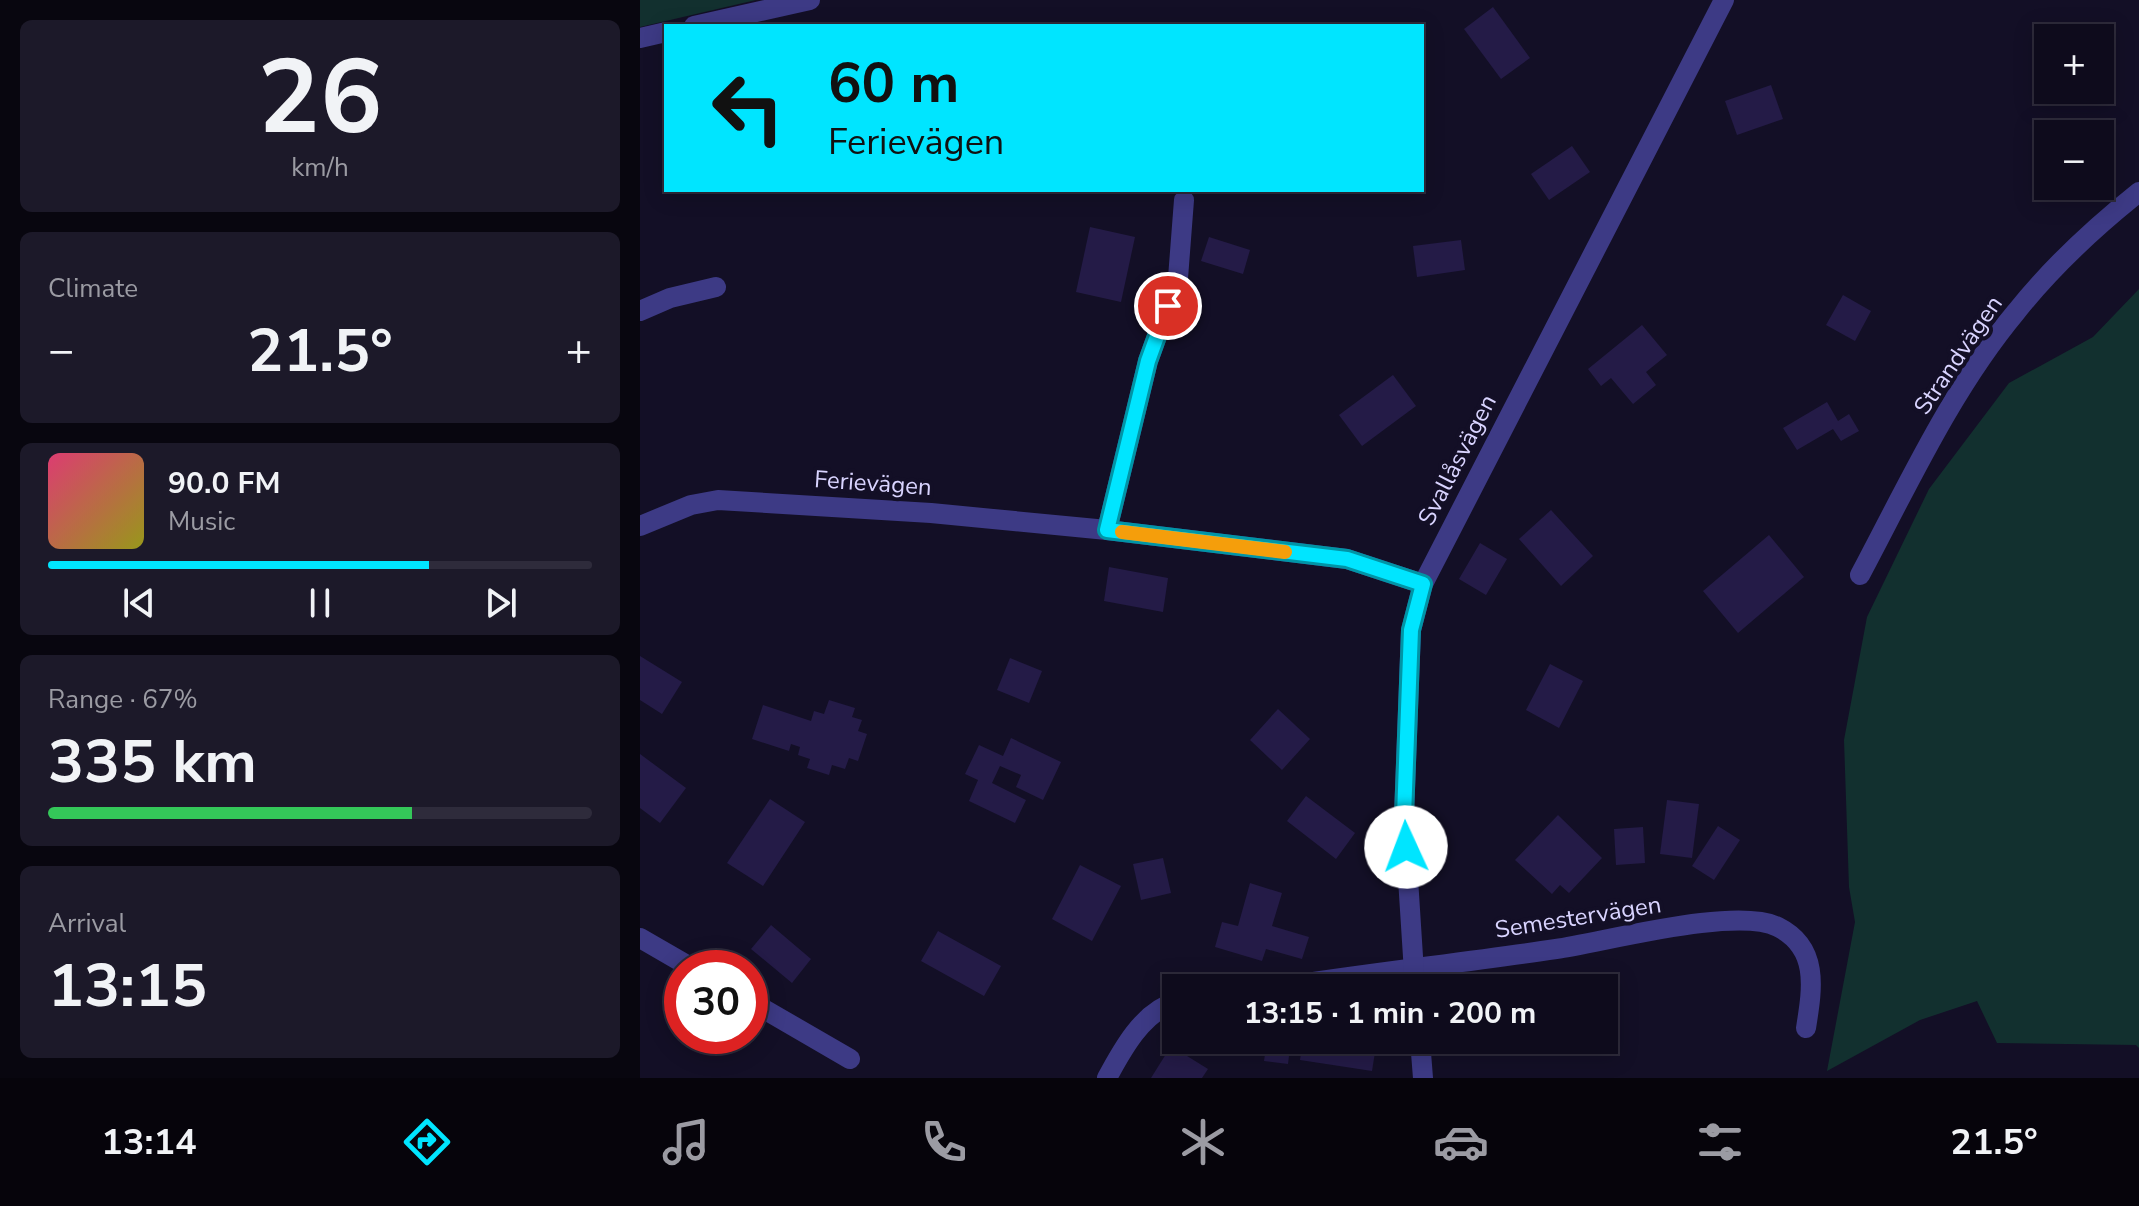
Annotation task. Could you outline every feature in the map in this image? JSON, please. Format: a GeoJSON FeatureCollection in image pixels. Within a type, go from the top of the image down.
{"type":"FeatureCollection","features":[{"type":"Feature","properties":{"kind":"street"},"geometry":{"type":"LineString","coordinates":[[703,24],[810,0]]}},
{"type":"Feature","properties":{"kind":"street","name":"Svallåsvägen"},"geometry":{"type":"LineString","coordinates":[[1414,974],[1404,816],[1411,630],[1423,584],[1724,0]]}},
{"type":"Feature","properties":{"kind":"street"},"geometry":{"type":"LineString","coordinates":[[640,38],[664,32]]}},
{"type":"Feature","properties":{"kind":"street","name":"Strandvägen"},"geometry":{"type":"LineString","coordinates":[[1860,575],[1925,453],[1982,358],[2007,323],[2056,268],[2139,192]]}},
{"type":"Feature","properties":{"kind":"street"},"geometry":{"type":"LineString","coordinates":[[1107,530],[1148,361],[1178,278],[1184,200]]}},
{"type":"Feature","properties":{"kind":"street"},"geometry":{"type":"LineString","coordinates":[[640,311],[670,298],[716,287]]}},
{"type":"Feature","properties":{"kind":"street","name":"Ferievägen"},"geometry":{"type":"LineString","coordinates":[[640,526],[691,505],[718,500],[931,513],[1107,530],[1347,559],[1423,584]]}},
{"type":"Feature","properties":{"kind":"street","name":"Semestervägen"},"geometry":{"type":"LineString","coordinates":[[1438,974],[1626,934],[1760,921],[1792,937],[1810,963],[1813,982],[1806,1028]]}},
{"type":"Feature","properties":{"kind":"street"},"geometry":{"type":"LineString","coordinates":[[640,938],[664,952]]}},
{"type":"Feature","properties":{"kind":"street","name":"Semestervägen"},"geometry":{"type":"LineString","coordinates":[[1366,974],[1393,970],[1402,974]]}},
{"type":"Feature","properties":{"kind":"street"},"geometry":{"type":"LineString","coordinates":[[1107,1078],[1125,1045],[1162,1009]]}},
{"type":"Feature","properties":{"kind":"street"},"geometry":{"type":"LineString","coordinates":[[768,1011],[850,1059]]}},
{"type":"Feature","properties":{"kind":"street"},"geometry":{"type":"LineString","coordinates":[[1421,1054],[1423,1078]]}},
{"type":"Feature","properties":{"kind":"green space"},"geometry":{"type":"Polygon","coordinates":[[[640,0],[756,0],[640,27],[640,0]]]}},
{"type":"Feature","properties":{"kind":"green space"},"geometry":{"type":"Polygon","coordinates":[[[2139,289],[2139,1048],[2136,1045],[1997,1043],[1977,1001],[1920,1020],[1827,1071],[1855,922],[1849,887],[1844,740],[1867,617],[1929,489],[2009,383],[2093,337],[2139,289]]]}},
{"type":"Feature","properties":{"kind":"building"},"geometry":{"type":"Polygon","coordinates":[[[1493,7],[1530,58],[1501,79],[1464,29],[1493,7]]]}},
{"type":"Feature","properties":{"kind":"building"},"geometry":{"type":"Polygon","coordinates":[[[1771,85],[1783,119],[1737,135],[1725,101],[1771,85]]]}},
{"type":"Feature","properties":{"kind":"building"},"geometry":{"type":"Polygon","coordinates":[[[1572,146],[1590,172],[1549,200],[1531,174],[1572,146]]]}},
{"type":"Feature","properties":{"kind":"building"},"geometry":{"type":"Polygon","coordinates":[[[1090,227],[1135,237],[1121,302],[1076,292],[1090,227]]]}},
{"type":"Feature","properties":{"kind":"building"},"geometry":{"type":"Polygon","coordinates":[[[1209,237],[1250,250],[1243,274],[1201,261],[1209,237]]]}},
{"type":"Feature","properties":{"kind":"building"},"geometry":{"type":"Polygon","coordinates":[[[1461,240],[1465,270],[1417,277],[1413,246],[1461,240]]]}},
{"type":"Feature","properties":{"kind":"building"},"geometry":{"type":"Polygon","coordinates":[[[1843,295],[1871,311],[1855,341],[1826,325],[1843,295]]]}},
{"type":"Feature","properties":{"kind":"building"},"geometry":{"type":"Polygon","coordinates":[[[1642,325],[1667,355],[1646,372],[1656,385],[1633,404],[1611,378],[1601,386],[1588,369],[1642,325]]]}},
{"type":"Feature","properties":{"kind":"building"},"geometry":{"type":"Polygon","coordinates":[[[1393,375],[1416,406],[1362,446],[1339,415],[1393,375]]]}},
{"type":"Feature","properties":{"kind":"building"},"geometry":{"type":"Polygon","coordinates":[[[1827,402],[1838,421],[1849,414],[1859,431],[1841,441],[1833,429],[1797,450],[1783,428],[1827,402]]]}},
{"type":"Feature","properties":{"kind":"building"},"geometry":{"type":"Polygon","coordinates":[[[1551,510],[1593,556],[1561,586],[1519,539],[1551,510]]]}},
{"type":"Feature","properties":{"kind":"building"},"geometry":{"type":"Polygon","coordinates":[[[1769,535],[1804,577],[1738,633],[1703,591],[1769,535]]]}},
{"type":"Feature","properties":{"kind":"building"},"geometry":{"type":"Polygon","coordinates":[[[1480,543],[1507,559],[1486,595],[1459,579],[1480,543]]]}},
{"type":"Feature","properties":{"kind":"building"},"geometry":{"type":"Polygon","coordinates":[[[1109,567],[1168,578],[1163,612],[1104,601],[1109,567]]]}},
{"type":"Feature","properties":{"kind":"building"},"geometry":{"type":"Polygon","coordinates":[[[640,656],[682,682],[662,714],[640,700],[640,656]]]}},
{"type":"Feature","properties":{"kind":"building"},"geometry":{"type":"Polygon","coordinates":[[[1010,658],[1042,671],[1029,703],[997,690],[1010,658]]]}},
{"type":"Feature","properties":{"kind":"building"},"geometry":{"type":"Polygon","coordinates":[[[1550,664],[1583,681],[1559,728],[1526,710],[1550,664]]]}},
{"type":"Feature","properties":{"kind":"building"},"geometry":{"type":"Polygon","coordinates":[[[829,700],[855,708],[852,717],[862,720],[858,731],[867,734],[858,761],[849,758],[845,769],[832,765],[829,775],[807,768],[810,759],[798,755],[800,747],[791,744],[789,751],[752,739],[763,705],[811,721],[814,711],[824,714],[829,700]]]}},
{"type":"Feature","properties":{"kind":"building"},"geometry":{"type":"Polygon","coordinates":[[[1278,709],[1310,739],[1282,770],[1250,740],[1278,709]]]}},
{"type":"Feature","properties":{"kind":"building"},"geometry":{"type":"Polygon","coordinates":[[[1011,738],[1061,762],[1043,800],[1016,787],[1021,775],[1000,766],[992,783],[1026,800],[1015,823],[969,801],[978,780],[965,774],[979,745],[1003,756],[1011,738]]]}},
{"type":"Feature","properties":{"kind":"building"},"geometry":{"type":"Polygon","coordinates":[[[640,754],[686,788],[660,823],[640,808],[640,754]]]}},
{"type":"Feature","properties":{"kind":"building"},"geometry":{"type":"Polygon","coordinates":[[[1306,796],[1355,833],[1336,859],[1287,821],[1306,796]]]}},
{"type":"Feature","properties":{"kind":"building"},"geometry":{"type":"Polygon","coordinates":[[[770,799],[805,822],[763,886],[727,863],[770,799]]]}},
{"type":"Feature","properties":{"kind":"building"},"geometry":{"type":"Polygon","coordinates":[[[1667,800],[1699,804],[1692,858],[1660,854],[1667,800]]]}},
{"type":"Feature","properties":{"kind":"building"},"geometry":{"type":"Polygon","coordinates":[[[1558,815],[1602,858],[1569,893],[1560,885],[1552,894],[1515,860],[1558,815]]]}},
{"type":"Feature","properties":{"kind":"building"},"geometry":{"type":"Polygon","coordinates":[[[1718,826],[1740,840],[1714,880],[1692,866],[1718,826]]]}},
{"type":"Feature","properties":{"kind":"building"},"geometry":{"type":"Polygon","coordinates":[[[1643,827],[1645,863],[1616,865],[1614,829],[1643,827]]]}},
{"type":"Feature","properties":{"kind":"building"},"geometry":{"type":"Polygon","coordinates":[[[1163,858],[1171,893],[1141,900],[1133,864],[1163,858]]]}},
{"type":"Feature","properties":{"kind":"building"},"geometry":{"type":"Polygon","coordinates":[[[1080,865],[1121,886],[1092,941],[1052,919],[1080,865]]]}},
{"type":"Feature","properties":{"kind":"building"},"geometry":{"type":"Polygon","coordinates":[[[1250,883],[1282,893],[1272,926],[1309,937],[1302,959],[1266,949],[1262,961],[1215,947],[1222,922],[1238,926],[1250,883]]]}},
{"type":"Feature","properties":{"kind":"building"},"geometry":{"type":"Polygon","coordinates":[[[771,925],[811,959],[792,983],[768,963],[768,950],[751,949],[771,925]]]}},
{"type":"Feature","properties":{"kind":"building"},"geometry":{"type":"Polygon","coordinates":[[[938,931],[1001,966],[984,996],[921,961],[938,931]]]}},
{"type":"Feature","properties":{"kind":"building"},"geometry":{"type":"Polygon","coordinates":[[[1166,1054],[1184,1054],[1208,1069],[1202,1078],[1151,1078],[1166,1054]]]}},
{"type":"Feature","properties":{"kind":"building"},"geometry":{"type":"Polygon","coordinates":[[[1265,1054],[1289,1054],[1288,1064],[1264,1061],[1265,1054]]]}},
{"type":"Feature","properties":{"kind":"building"},"geometry":{"type":"Polygon","coordinates":[[[1301,1054],[1375,1054],[1372,1071],[1300,1060],[1301,1054]]]}},
{"type":"Feature","properties":{"kind":"slow traffic"},"geometry":{"type":"LineString","coordinates":[[1122,532],[1285,552]]}},
{"type":"Feature","properties":{"kind":"route"},"geometry":{"type":"LineString","coordinates":[[1168,306],[1148,361],[1107,530],[1347,559],[1423,584],[1411,630],[1404,816],[1406,847]]}}]}
